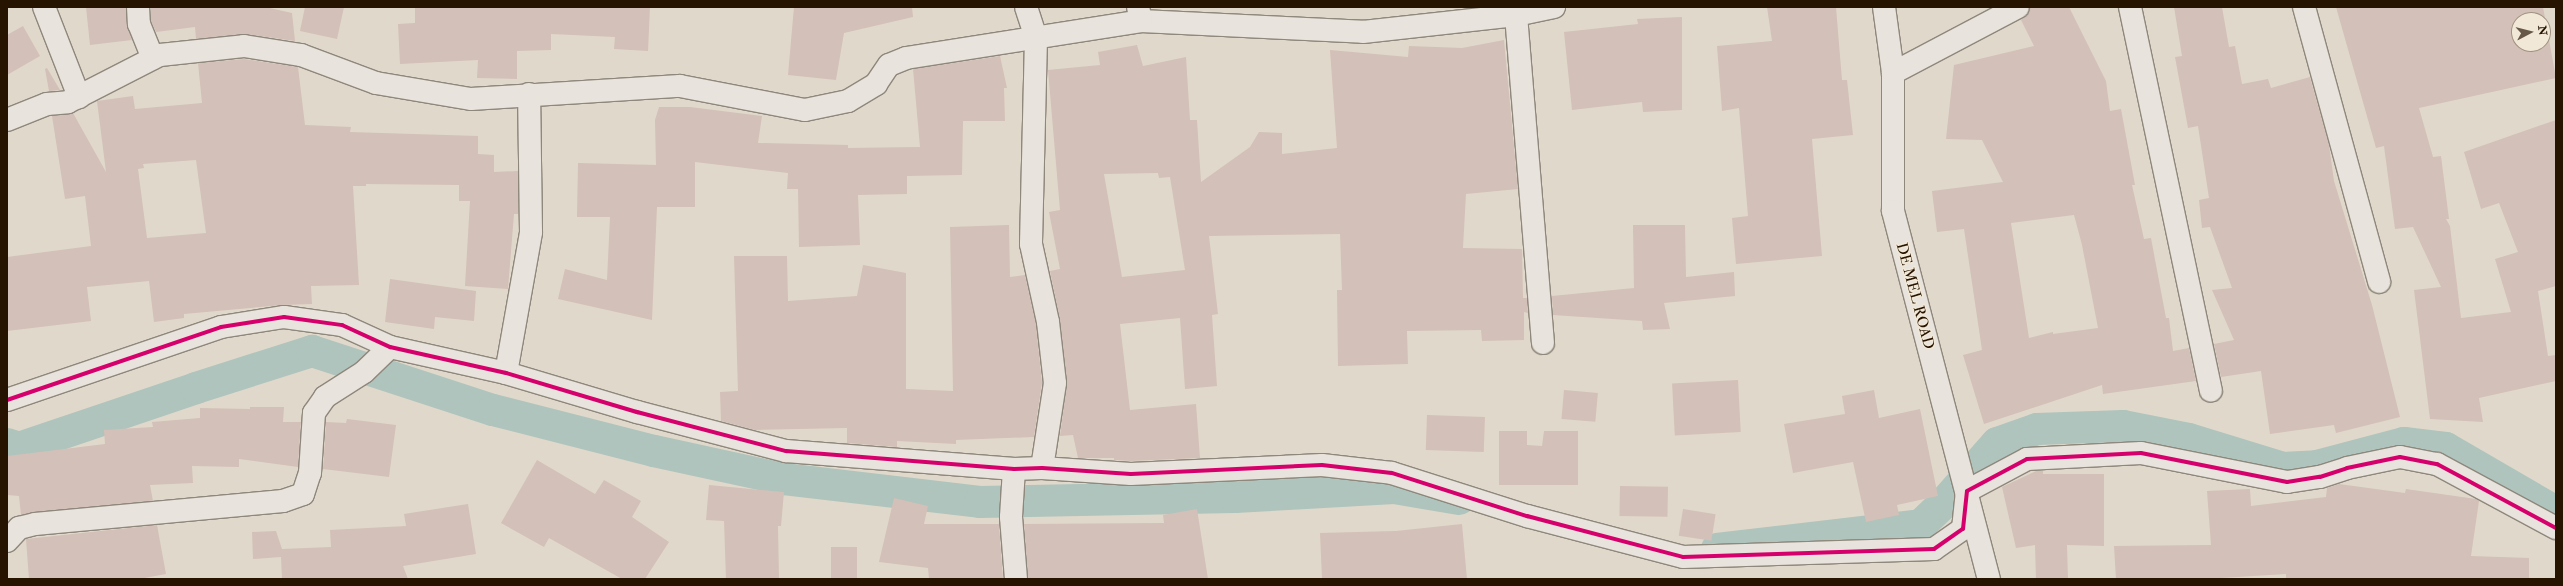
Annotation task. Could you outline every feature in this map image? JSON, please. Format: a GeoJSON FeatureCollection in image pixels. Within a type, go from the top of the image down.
{"type":"FeatureCollection","features":[{"type":"Feature","properties":{"kind":"street"},"geometry":{"type":"LineString","coordinates":[[44,7],[79,97]]}},
{"type":"Feature","properties":{"kind":"street"},"geometry":{"type":"LineString","coordinates":[[138,7],[139,24],[153,58]]}},
{"type":"Feature","properties":{"kind":"street"},"geometry":{"type":"LineString","coordinates":[[1026,7],[1036,38],[1031,244],[1048,322],[1055,383],[1042,468]]}},
{"type":"Feature","properties":{"kind":"street"},"geometry":{"type":"LineString","coordinates":[[7,120],[47,104],[68,102],[160,55],[244,46],[301,56],[376,84],[471,99],[529,94],[680,86],[805,110],[848,101],[876,84],[889,65],[906,58],[1036,38],[1140,14],[1363,32],[1516,15],[1554,7]]}},
{"type":"Feature","properties":{"kind":"street","name":"DE MEL ROAD"},"geometry":{"type":"LineString","coordinates":[[1884,7],[1893,73],[1893,211],[1989,579]]}},
{"type":"Feature","properties":{"kind":"street"},"geometry":{"type":"LineString","coordinates":[[1893,73],[2018,7]]}},
{"type":"Feature","properties":{"kind":"street"},"geometry":{"type":"LineString","coordinates":[[2130,7],[2211,391]]}},
{"type":"Feature","properties":{"kind":"street"},"geometry":{"type":"LineString","coordinates":[[2304,7],[2379,282]]}},
{"type":"Feature","properties":{"kind":"street"},"geometry":{"type":"LineString","coordinates":[[1516,15],[1543,343]]}},
{"type":"Feature","properties":{"kind":"street"},"geometry":{"type":"LineString","coordinates":[[506,373],[531,232],[529,94]]}},
{"type":"Feature","properties":{"kind":"street"},"geometry":{"type":"LineString","coordinates":[[7,400],[221,327],[284,317],[342,325],[390,347],[506,373],[637,412],[786,451],[1014,469],[1042,468],[1131,474],[1322,465],[1392,473],[1527,516],[1683,557],[1934,548],[1963,529],[1967,491],[2027,459],[2141,454],[2287,482],[2320,477],[2347,468],[2400,457],[2437,464],[2556,528]]}},
{"type":"Feature","properties":{"kind":"street"},"geometry":{"type":"LineString","coordinates":[[7,541],[19,528],[35,524],[283,502],[303,494],[310,473],[314,413],[325,397],[364,372],[390,347]]}},
{"type":"Feature","properties":{"kind":"street"},"geometry":{"type":"LineString","coordinates":[[1014,469],[1011,517],[1016,579]]}},
{"type":"Feature","properties":{"kind":"street"},"geometry":{"type":"LineString","coordinates":[[7,520],[35,524]]}},
{"type":"Feature","properties":{"kind":"building"},"geometry":{"type":"Polygon","coordinates":[[[86,7],[126,7],[127,25],[132,40],[90,45],[86,7]]]}},
{"type":"Feature","properties":{"kind":"building"},"geometry":{"type":"Polygon","coordinates":[[[151,7],[265,7],[292,13],[295,41],[246,34],[196,39],[195,27],[156,32],[151,21],[151,7]]]}},
{"type":"Feature","properties":{"kind":"building"},"geometry":{"type":"Polygon","coordinates":[[[305,7],[344,7],[337,39],[300,31],[305,7]]]}},
{"type":"Feature","properties":{"kind":"building"},"geometry":{"type":"Polygon","coordinates":[[[415,7],[650,7],[648,51],[614,49],[615,37],[551,34],[551,50],[517,51],[517,79],[477,78],[478,60],[400,64],[398,24],[415,23],[415,7]]]}},
{"type":"Feature","properties":{"kind":"building"},"geometry":{"type":"Polygon","coordinates":[[[794,7],[912,7],[913,17],[844,33],[836,80],[788,75],[794,7]]]}},
{"type":"Feature","properties":{"kind":"building"},"geometry":{"type":"Polygon","coordinates":[[[1767,7],[1836,7],[1842,80],[1847,80],[1853,135],[1812,139],[1822,256],[1736,264],[1732,218],[1748,216],[1739,108],[1722,111],[1717,46],[1772,41],[1767,7]]]}},
{"type":"Feature","properties":{"kind":"building"},"geometry":{"type":"Polygon","coordinates":[[[2030,7],[2069,7],[2106,81],[2110,111],[2121,109],[2135,185],[2132,185],[2144,239],[2151,238],[2166,318],[2169,318],[2173,351],[2189,348],[2196,381],[2103,394],[2102,385],[1984,424],[1963,355],[1982,350],[1964,229],[1937,232],[1932,191],[2003,182],[1982,140],[1946,139],[1954,65],[2034,46],[2021,20],[2028,14],[2030,7]],[[2074,215],[2011,223],[2029,338],[2053,332],[2053,334],[2098,328],[2082,245],[2074,215]]]}},
{"type":"Feature","properties":{"kind":"building"},"geometry":{"type":"Polygon","coordinates":[[[2174,7],[2222,7],[2229,47],[2235,46],[2242,84],[2268,79],[2271,88],[2310,77],[2329,145],[2334,181],[2372,305],[2400,417],[2336,433],[2334,425],[2270,434],[2261,371],[2221,377],[2214,344],[2234,340],[2212,290],[2232,288],[2210,227],[2202,228],[2199,200],[2209,198],[2198,126],[2188,128],[2175,57],[2182,56],[2174,7]]]}},
{"type":"Feature","properties":{"kind":"building"},"geometry":{"type":"Polygon","coordinates":[[[2336,7],[2543,7],[2544,12],[2511,12],[2511,52],[2551,52],[2551,51],[2556,78],[2419,108],[2433,157],[2441,156],[2449,219],[2446,219],[2450,226],[2461,318],[2511,312],[2495,259],[2518,252],[2499,203],[2481,209],[2464,152],[2556,120],[2556,286],[2538,291],[2548,356],[2556,355],[2556,381],[2479,398],[2483,422],[2430,419],[2414,290],[2441,287],[2413,227],[2395,229],[2384,146],[2376,148],[2336,7]]]}},
{"type":"Feature","properties":{"kind":"building"},"geometry":{"type":"Polygon","coordinates":[[[1682,17],[1682,110],[1643,112],[1642,102],[1572,110],[1564,32],[1638,24],[1637,19],[1682,17]]]}},
{"type":"Feature","properties":{"kind":"building"},"geometry":{"type":"Polygon","coordinates":[[[23,26],[40,56],[7,75],[7,35],[23,26]]]}},
{"type":"Feature","properties":{"kind":"building"},"geometry":{"type":"Polygon","coordinates":[[[1504,40],[1518,189],[1466,194],[1463,248],[1522,249],[1523,298],[1527,298],[1528,313],[1524,312],[1524,340],[1482,341],[1481,330],[1407,331],[1408,364],[1338,366],[1337,290],[1342,290],[1340,234],[1209,236],[1218,314],[1212,315],[1217,386],[1185,389],[1180,318],[1120,324],[1130,410],[1196,404],[1200,458],[1131,461],[1114,460],[1114,458],[1078,458],[1073,435],[1060,436],[1067,382],[1060,320],[1050,271],[1060,269],[1049,212],[1060,210],[1048,70],[1100,65],[1098,52],[1137,45],[1143,66],[1186,57],[1190,120],[1197,120],[1201,182],[1250,147],[1259,132],[1282,133],[1282,154],[1337,148],[1330,50],[1408,57],[1409,46],[1462,48],[1504,40]],[[1158,173],[1104,174],[1122,277],[1185,270],[1170,177],[1159,178],[1158,173]]]}},
{"type":"Feature","properties":{"kind":"building"},"geometry":{"type":"Polygon","coordinates":[[[1000,56],[1007,88],[1004,88],[1005,121],[963,121],[962,175],[907,176],[907,194],[858,195],[860,245],[799,247],[798,189],[787,189],[788,173],[695,162],[695,207],[657,207],[652,320],[558,299],[565,269],[607,280],[610,217],[577,217],[578,163],[656,165],[655,120],[659,107],[690,107],[762,116],[758,143],[848,145],[848,148],[920,147],[913,69],[1000,56]]]}},
{"type":"Feature","properties":{"kind":"building"},"geometry":{"type":"Polygon","coordinates":[[[244,59],[298,67],[305,125],[351,127],[350,132],[478,136],[478,154],[494,155],[494,172],[518,171],[518,214],[514,214],[508,289],[465,286],[470,201],[459,201],[459,185],[366,184],[366,186],[353,186],[359,285],[311,286],[312,304],[282,305],[184,314],[184,318],[154,322],[149,281],[87,287],[91,321],[7,331],[7,257],[91,246],[85,196],[65,199],[52,116],[73,113],[106,172],[97,101],[133,96],[135,109],[202,103],[198,63],[244,59]],[[196,160],[143,164],[144,168],[138,169],[147,238],[206,233],[196,160]]]}},
{"type":"Feature","properties":{"kind":"building"},"geometry":{"type":"Polygon","coordinates":[[[47,68],[60,90],[49,91],[45,69],[47,68]]]}},
{"type":"Feature","properties":{"kind":"building"},"geometry":{"type":"Polygon","coordinates":[[[1009,225],[1010,277],[1025,275],[1036,324],[1042,383],[1034,437],[956,440],[956,444],[897,441],[897,447],[847,443],[847,428],[755,430],[721,421],[720,392],[738,391],[734,256],[787,256],[788,301],[857,296],[863,265],[906,273],[906,389],[953,391],[950,227],[1009,225]]]}},
{"type":"Feature","properties":{"kind":"building"},"geometry":{"type":"Polygon","coordinates":[[[1633,225],[1685,225],[1686,277],[1734,272],[1735,296],[1664,303],[1670,329],[1643,330],[1642,321],[1553,315],[1552,296],[1634,288],[1633,225]]]}},
{"type":"Feature","properties":{"kind":"building"},"geometry":{"type":"Polygon","coordinates":[[[390,279],[476,291],[474,321],[435,317],[434,329],[385,322],[390,279]]]}},
{"type":"Feature","properties":{"kind":"building"},"geometry":{"type":"Polygon","coordinates":[[[1738,380],[1741,432],[1675,435],[1672,383],[1738,380]]]}},
{"type":"Feature","properties":{"kind":"building"},"geometry":{"type":"Polygon","coordinates":[[[1564,390],[1598,393],[1595,422],[1561,419],[1564,390]]]}},
{"type":"Feature","properties":{"kind":"building"},"geometry":{"type":"Polygon","coordinates":[[[1874,390],[1879,418],[1920,409],[1938,496],[1897,505],[1899,515],[1866,522],[1853,462],[1793,473],[1784,424],[1845,414],[1842,396],[1874,390]]]}},
{"type":"Feature","properties":{"kind":"building"},"geometry":{"type":"Polygon","coordinates":[[[250,407],[284,407],[283,422],[301,422],[298,467],[239,459],[239,467],[192,466],[193,483],[150,485],[153,501],[21,515],[19,496],[7,495],[7,456],[105,444],[104,430],[153,427],[152,422],[200,418],[200,408],[250,409],[250,407]]]}},
{"type":"Feature","properties":{"kind":"building"},"geometry":{"type":"Polygon","coordinates":[[[1427,415],[1485,417],[1484,452],[1426,450],[1427,415]]]}},
{"type":"Feature","properties":{"kind":"building"},"geometry":{"type":"Polygon","coordinates":[[[347,419],[396,425],[389,477],[323,469],[326,422],[346,423],[347,419]]]}},
{"type":"Feature","properties":{"kind":"building"},"geometry":{"type":"Polygon","coordinates":[[[1499,431],[1527,431],[1527,445],[1542,446],[1544,431],[1578,431],[1578,485],[1499,485],[1499,431]]]}},
{"type":"Feature","properties":{"kind":"building"},"geometry":{"type":"Polygon","coordinates":[[[537,460],[595,494],[604,480],[641,501],[632,517],[669,542],[645,579],[622,579],[549,538],[544,547],[501,523],[537,460]]]}},
{"type":"Feature","properties":{"kind":"building"},"geometry":{"type":"Polygon","coordinates":[[[2036,471],[2043,471],[2043,474],[2104,474],[2104,546],[2067,545],[2068,579],[2036,579],[2035,545],[2016,548],[2002,487],[2036,471]]]}},
{"type":"Feature","properties":{"kind":"building"},"geometry":{"type":"Polygon","coordinates":[[[2339,484],[2405,493],[2406,489],[2476,499],[2479,501],[2471,556],[2529,558],[2529,579],[2286,579],[2286,574],[2205,579],[2116,579],[2114,546],[2211,545],[2207,491],[2250,489],[2251,506],[2326,497],[2327,488],[2339,484]]]}},
{"type":"Feature","properties":{"kind":"building"},"geometry":{"type":"Polygon","coordinates":[[[709,485],[784,492],[781,526],[778,526],[779,579],[726,579],[724,521],[706,520],[709,485]]]}},
{"type":"Feature","properties":{"kind":"building"},"geometry":{"type":"Polygon","coordinates":[[[1620,486],[1668,487],[1667,517],[1619,516],[1620,486]]]}},
{"type":"Feature","properties":{"kind":"building"},"geometry":{"type":"Polygon","coordinates":[[[894,498],[928,506],[924,524],[999,524],[1003,579],[929,579],[928,568],[879,562],[894,498]]]}},
{"type":"Feature","properties":{"kind":"building"},"geometry":{"type":"Polygon","coordinates":[[[468,504],[476,554],[403,566],[408,579],[282,579],[281,557],[253,559],[252,532],[276,531],[282,549],[331,547],[330,530],[406,526],[404,514],[468,504]]]}},
{"type":"Feature","properties":{"kind":"building"},"geometry":{"type":"Polygon","coordinates":[[[1197,509],[1208,579],[1028,579],[1024,524],[1164,523],[1163,515],[1197,509]]]}},
{"type":"Feature","properties":{"kind":"building"},"geometry":{"type":"Polygon","coordinates":[[[1683,509],[1716,514],[1711,541],[1679,536],[1683,509]]]}},
{"type":"Feature","properties":{"kind":"building"},"geometry":{"type":"Polygon","coordinates":[[[1462,524],[1467,579],[1322,579],[1320,533],[1396,531],[1462,524]]]}},
{"type":"Feature","properties":{"kind":"building"},"geometry":{"type":"Polygon","coordinates":[[[157,525],[166,574],[139,579],[29,579],[26,539],[157,525]]]}},
{"type":"Feature","properties":{"kind":"building"},"geometry":{"type":"Polygon","coordinates":[[[831,547],[857,547],[857,579],[831,579],[831,547]]]}},
{"type":"Feature","properties":{"kind":"waterway"},"geometry":{"type":"LineString","coordinates":[[7,444],[19,448],[196,388],[312,351],[493,410],[654,451],[784,479],[980,502],[1235,497],[1394,488],[1459,499]]}},
{"type":"Feature","properties":{"kind":"waterway"},"geometry":{"type":"LineString","coordinates":[[1717,549],[1921,525],[1943,504],[1997,443],[2037,429],[2123,426],[2189,439],[2283,468],[2317,466],[2404,443],[2446,448],[2556,512]]}},
{"type":"Feature","properties":{"kind":"cycle path"},"geometry":{"type":"LineString","coordinates":[[7,400],[221,327],[284,317],[342,325],[390,347],[506,373],[637,412],[786,451],[1014,469],[1042,468],[1131,474],[1322,465],[1392,473],[1527,516],[1683,557],[1934,549],[1963,529],[1967,491],[2027,459],[2141,453],[2287,482],[2320,477],[2347,468],[2400,457],[2437,464],[2556,528]]}}]}
